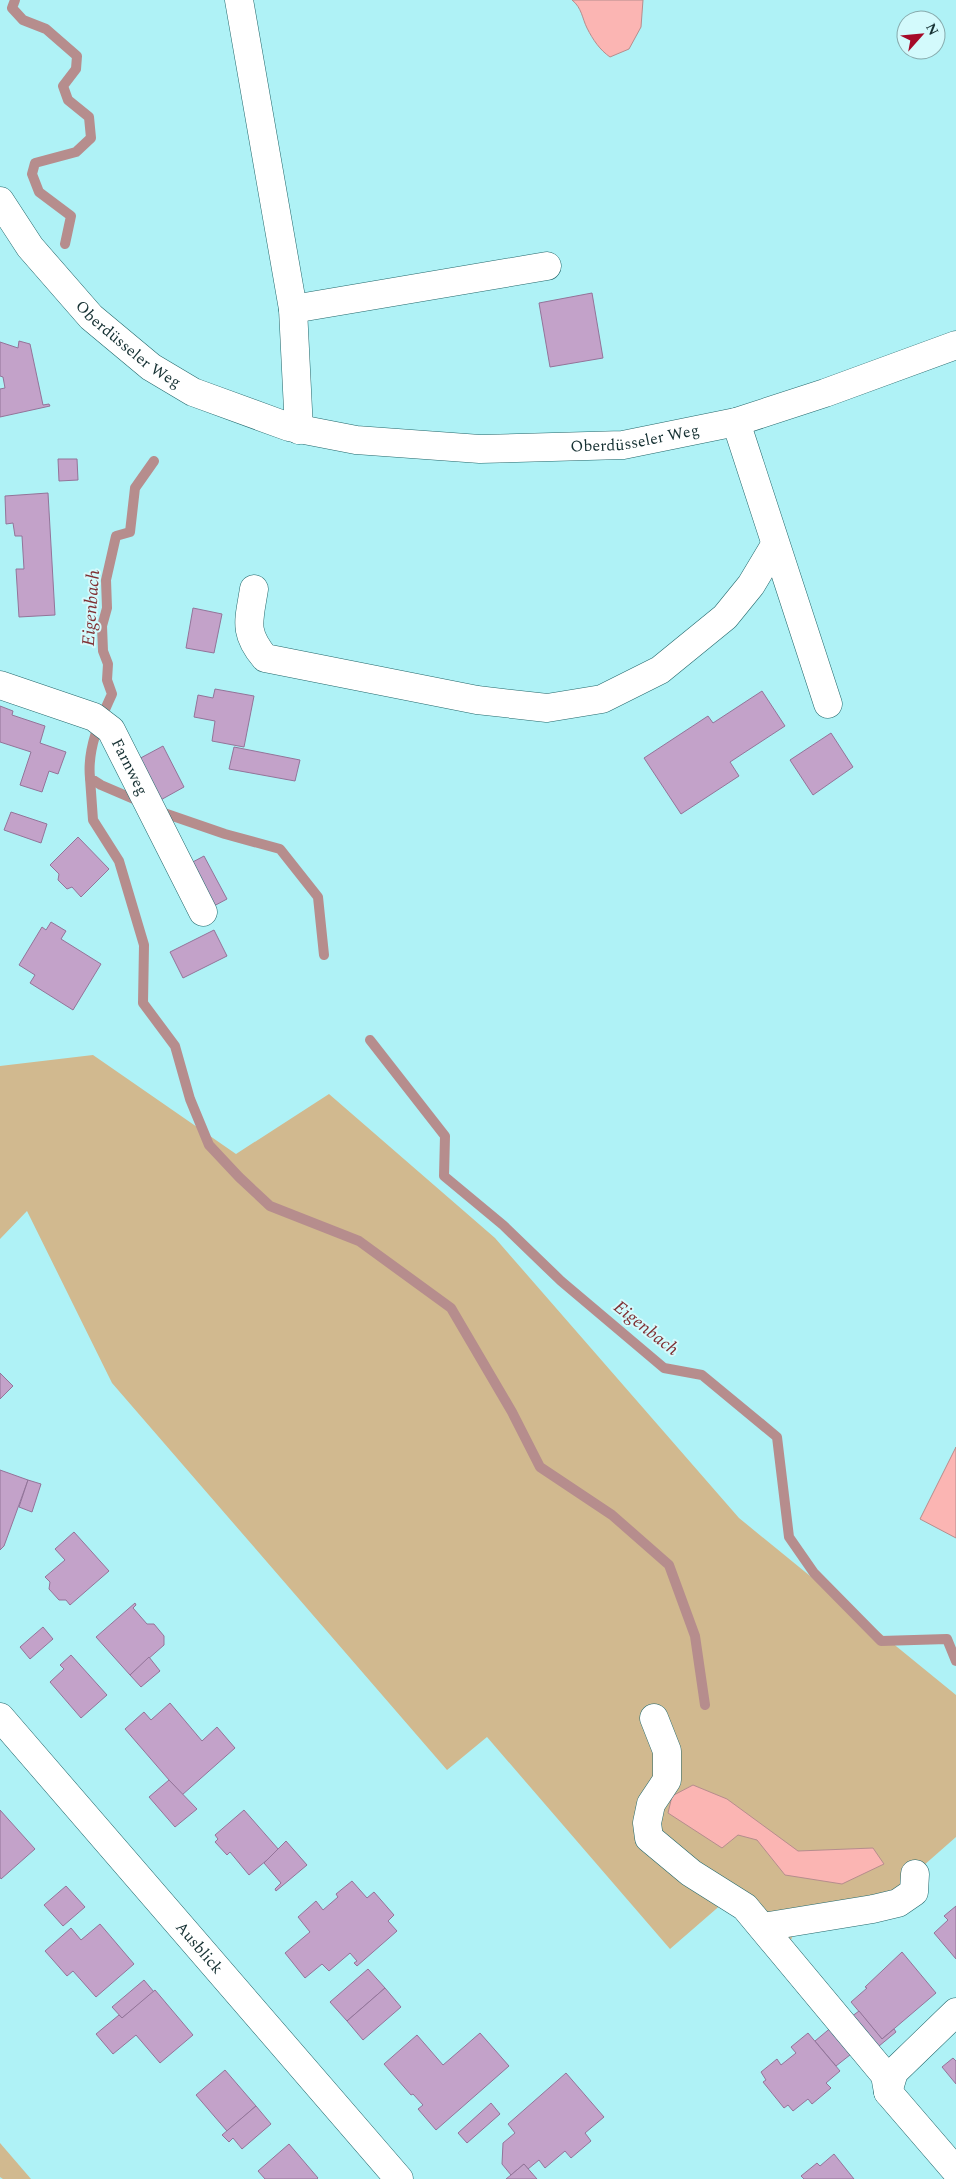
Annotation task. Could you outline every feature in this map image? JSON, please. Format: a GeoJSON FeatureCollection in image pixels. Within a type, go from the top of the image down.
{"type":"FeatureCollection","features":[{"type":"Feature","properties":{"kind":"street"},"geometry":{"type":"LineString","coordinates":[[239,0],[293,309],[300,430]]}},
{"type":"Feature","properties":{"kind":"street","name":"Oberdüsseler Weg"},"geometry":{"type":"LineString","coordinates":[[0,201],[30,247],[91,317],[151,367],[193,392],[300,430],[356,440],[480,450],[623,446],[736,422],[825,394],[956,345]]}},
{"type":"Feature","properties":{"kind":"street"},"geometry":{"type":"LineString","coordinates":[[293,309],[547,266]]}},
{"type":"Feature","properties":{"kind":"street"},"geometry":{"type":"LineString","coordinates":[[736,422],[828,704]]}},
{"type":"Feature","properties":{"kind":"street"},"geometry":{"type":"LineString","coordinates":[[254,589],[248,629],[255,646],[266,658],[477,700],[547,708],[602,700],[660,670],[725,616],[752,585],[775,545]]}},
{"type":"Feature","properties":{"kind":"street","name":"Farnweg"},"geometry":{"type":"LineString","coordinates":[[0,686],[94,717],[111,730],[202,912]]}},
{"type":"Feature","properties":{"kind":"street","name":"Ausblick"},"geometry":{"type":"LineString","coordinates":[[0,1717],[398,2179]]}},
{"type":"Feature","properties":{"kind":"street"},"geometry":{"type":"LineString","coordinates":[[654,1718],[667,1751],[667,1780],[651,1804],[647,1822],[649,1838],[691,1873],[745,1907],[763,1926],[885,2075],[888,2092],[956,2171]]}},
{"type":"Feature","properties":{"kind":"street"},"geometry":{"type":"LineString","coordinates":[[763,1926],[874,1909],[898,1903],[914,1892],[915,1874]]}},
{"type":"Feature","properties":{"kind":"street"},"geometry":{"type":"LineString","coordinates":[[888,2092],[894,2072],[956,2012]]}},
{"type":"Feature","properties":{"kind":"shaded area"},"geometry":{"type":"Polygon","coordinates":[[[572,0],[643,0],[641,27],[629,49],[610,57],[606,54],[592,37],[580,10],[572,0]]]}},
{"type":"Feature","properties":{"kind":"shaded area"},"geometry":{"type":"Polygon","coordinates":[[[93,1055],[236,1154],[329,1094],[495,1238],[739,1518],[956,1695],[956,1837],[923,1866],[923,1887],[796,1929],[790,1942],[723,1903],[670,1949],[487,1737],[447,1770],[112,1383],[27,1211],[0,1239],[0,1066],[93,1055]]]}},
{"type":"Feature","properties":{"kind":"shaded area"},"geometry":{"type":"Polygon","coordinates":[[[956,1447],[956,1538],[920,1519],[956,1447]]]}},
{"type":"Feature","properties":{"kind":"shaded area"},"geometry":{"type":"Polygon","coordinates":[[[693,1785],[727,1799],[798,1851],[873,1848],[884,1864],[842,1884],[785,1875],[757,1840],[738,1835],[722,1848],[668,1813],[672,1796],[693,1785]]]}},
{"type":"Feature","properties":{"kind":"shaded area"},"geometry":{"type":"Polygon","coordinates":[[[0,2143],[31,2179],[3,2179],[0,2177],[0,2143]]]}},
{"type":"Feature","properties":{"kind":"building"},"geometry":{"type":"Polygon","coordinates":[[[592,293],[603,358],[550,367],[539,303],[592,293]]]}},
{"type":"Feature","properties":{"kind":"building"},"geometry":{"type":"Polygon","coordinates":[[[19,341],[30,344],[43,405],[49,404],[50,406],[0,417],[0,389],[5,388],[3,377],[0,376],[0,342],[18,348],[19,341]]]}},
{"type":"Feature","properties":{"kind":"building"},"geometry":{"type":"Polygon","coordinates":[[[58,459],[77,459],[78,480],[59,481],[58,459]]]}},
{"type":"Feature","properties":{"kind":"building"},"geometry":{"type":"Polygon","coordinates":[[[48,493],[55,615],[19,617],[16,569],[24,569],[22,536],[15,536],[13,523],[6,524],[5,496],[48,493]]]}},
{"type":"Feature","properties":{"kind":"building"},"geometry":{"type":"Polygon","coordinates":[[[193,608],[222,614],[214,653],[186,648],[193,608]]]}},
{"type":"Feature","properties":{"kind":"building"},"geometry":{"type":"Polygon","coordinates":[[[215,689],[254,696],[244,747],[212,741],[215,721],[194,717],[198,695],[213,698],[215,689]]]}},
{"type":"Feature","properties":{"kind":"building"},"geometry":{"type":"Polygon","coordinates":[[[762,691],[785,726],[730,762],[739,776],[681,814],[644,758],[708,716],[713,723],[762,691]]]}},
{"type":"Feature","properties":{"kind":"building"},"geometry":{"type":"Polygon","coordinates":[[[0,706],[13,711],[12,715],[45,726],[40,743],[66,752],[58,774],[49,771],[42,792],[20,785],[31,752],[0,742],[0,706]]]}},
{"type":"Feature","properties":{"kind":"building"},"geometry":{"type":"Polygon","coordinates":[[[831,733],[853,767],[813,795],[790,760],[831,733]]]}},
{"type":"Feature","properties":{"kind":"building"},"geometry":{"type":"Polygon","coordinates":[[[163,746],[184,787],[157,802],[135,761],[163,746]]]}},
{"type":"Feature","properties":{"kind":"building"},"geometry":{"type":"Polygon","coordinates":[[[234,747],[300,760],[295,781],[229,769],[234,747]]]}},
{"type":"Feature","properties":{"kind":"building"},"geometry":{"type":"Polygon","coordinates":[[[11,812],[47,824],[41,843],[4,830],[11,812]]]}},
{"type":"Feature","properties":{"kind":"building"},"geometry":{"type":"Polygon","coordinates":[[[78,837],[109,869],[81,897],[72,887],[67,889],[58,880],[59,874],[50,865],[78,837]]]}},
{"type":"Feature","properties":{"kind":"building"},"geometry":{"type":"Polygon","coordinates":[[[204,856],[227,899],[212,907],[189,864],[204,856]]]}},
{"type":"Feature","properties":{"kind":"building"},"geometry":{"type":"Polygon","coordinates":[[[51,922],[66,931],[61,939],[101,964],[73,1010],[30,983],[35,975],[19,965],[42,927],[46,930],[51,922]]]}},
{"type":"Feature","properties":{"kind":"building"},"geometry":{"type":"Polygon","coordinates":[[[214,930],[227,956],[183,978],[170,952],[214,930]]]}},
{"type":"Feature","properties":{"kind":"building"},"geometry":{"type":"Polygon","coordinates":[[[0,1373],[13,1386],[0,1399],[0,1373]]]}},
{"type":"Feature","properties":{"kind":"building"},"geometry":{"type":"Polygon","coordinates":[[[0,1470],[28,1480],[4,1546],[0,1550],[0,1470]]]}},
{"type":"Feature","properties":{"kind":"building"},"geometry":{"type":"Polygon","coordinates":[[[28,1480],[41,1484],[32,1512],[19,1507],[28,1480]]]}},
{"type":"Feature","properties":{"kind":"building"},"geometry":{"type":"Polygon","coordinates":[[[74,1532],[109,1571],[70,1605],[66,1600],[59,1600],[49,1589],[50,1582],[45,1577],[65,1560],[55,1549],[74,1532]]]}},
{"type":"Feature","properties":{"kind":"building"},"geometry":{"type":"Polygon","coordinates":[[[135,1603],[136,1605],[133,1608],[147,1624],[154,1624],[164,1636],[164,1645],[130,1675],[96,1637],[135,1603]]]}},
{"type":"Feature","properties":{"kind":"building"},"geometry":{"type":"Polygon","coordinates":[[[43,1627],[53,1639],[30,1659],[20,1647],[43,1627]]]}},
{"type":"Feature","properties":{"kind":"building"},"geometry":{"type":"Polygon","coordinates":[[[71,1655],[107,1695],[81,1718],[50,1682],[64,1669],[60,1665],[71,1655]]]}},
{"type":"Feature","properties":{"kind":"building"},"geometry":{"type":"Polygon","coordinates":[[[149,1657],[160,1671],[141,1687],[130,1675],[149,1657]]]}},
{"type":"Feature","properties":{"kind":"building"},"geometry":{"type":"Polygon","coordinates":[[[170,1703],[202,1741],[217,1727],[235,1748],[182,1795],[125,1729],[144,1712],[151,1720],[170,1703]]]}},
{"type":"Feature","properties":{"kind":"building"},"geometry":{"type":"Polygon","coordinates":[[[169,1780],[197,1809],[175,1827],[149,1797],[169,1780]]]}},
{"type":"Feature","properties":{"kind":"building"},"geometry":{"type":"Polygon","coordinates":[[[0,1810],[35,1849],[1,1879],[0,1877],[0,1810]]]}},
{"type":"Feature","properties":{"kind":"building"},"geometry":{"type":"Polygon","coordinates":[[[244,1810],[279,1850],[249,1875],[230,1852],[227,1855],[215,1842],[218,1839],[215,1835],[244,1810]]]}},
{"type":"Feature","properties":{"kind":"building"},"geometry":{"type":"Polygon","coordinates":[[[286,1841],[307,1865],[276,1891],[275,1889],[281,1883],[264,1863],[286,1841]]]}},
{"type":"Feature","properties":{"kind":"building"},"geometry":{"type":"Polygon","coordinates":[[[352,1881],[367,1898],[374,1892],[394,1915],[388,1921],[397,1931],[357,1966],[354,1963],[357,1961],[350,1953],[329,1971],[322,1964],[305,1978],[285,1953],[310,1932],[298,1917],[316,1901],[323,1910],[338,1897],[336,1894],[352,1881]]]}},
{"type":"Feature","properties":{"kind":"building"},"geometry":{"type":"Polygon","coordinates":[[[66,1886],[85,1907],[63,1926],[44,1905],[66,1886]]]}},
{"type":"Feature","properties":{"kind":"building"},"geometry":{"type":"Polygon","coordinates":[[[956,1906],[956,1959],[934,1933],[948,1920],[944,1916],[956,1906]]]}},
{"type":"Feature","properties":{"kind":"building"},"geometry":{"type":"Polygon","coordinates":[[[100,1924],[134,1964],[96,1997],[73,1971],[67,1976],[45,1951],[71,1928],[81,1940],[100,1924]]]}},
{"type":"Feature","properties":{"kind":"building"},"geometry":{"type":"Polygon","coordinates":[[[902,1952],[936,1993],[882,2039],[851,2002],[902,1952]]]}},
{"type":"Feature","properties":{"kind":"building"},"geometry":{"type":"Polygon","coordinates":[[[368,1969],[385,1988],[347,2021],[330,2002],[368,1969]]]}},
{"type":"Feature","properties":{"kind":"building"},"geometry":{"type":"Polygon","coordinates":[[[144,1980],[154,1992],[122,2018],[112,2007],[144,1980]]]}},
{"type":"Feature","properties":{"kind":"building"},"geometry":{"type":"Polygon","coordinates":[[[385,1988],[401,2007],[363,2040],[347,2021],[385,1988]]]}},
{"type":"Feature","properties":{"kind":"building"},"geometry":{"type":"Polygon","coordinates":[[[155,1990],[193,2035],[160,2063],[136,2035],[113,2054],[96,2034],[119,2015],[122,2018],[155,1990]]]}},
{"type":"Feature","properties":{"kind":"building"},"geometry":{"type":"Polygon","coordinates":[[[859,2011],[882,2039],[894,2029],[896,2032],[873,2051],[847,2020],[859,2011]]]}},
{"type":"Feature","properties":{"kind":"building"},"geometry":{"type":"Polygon","coordinates":[[[833,2026],[855,2051],[836,2066],[815,2041],[833,2026]]]}},
{"type":"Feature","properties":{"kind":"building"},"geometry":{"type":"Polygon","coordinates":[[[480,2033],[509,2066],[436,2130],[418,2109],[423,2105],[413,2094],[411,2095],[384,2064],[417,2035],[443,2065],[480,2033]]]}},
{"type":"Feature","properties":{"kind":"building"},"geometry":{"type":"Polygon","coordinates":[[[808,2033],[840,2071],[826,2083],[831,2088],[812,2104],[808,2099],[793,2111],[788,2105],[784,2108],[763,2082],[766,2080],[761,2072],[777,2059],[781,2065],[796,2053],[791,2047],[808,2033]]]}},
{"type":"Feature","properties":{"kind":"building"},"geometry":{"type":"Polygon","coordinates":[[[953,2058],[956,2061],[956,2084],[942,2067],[953,2058]]]}},
{"type":"Feature","properties":{"kind":"building"},"geometry":{"type":"Polygon","coordinates":[[[225,2070],[256,2106],[227,2131],[196,2095],[225,2070]]]}},
{"type":"Feature","properties":{"kind":"building"},"geometry":{"type":"Polygon","coordinates":[[[566,2073],[604,2117],[585,2133],[591,2141],[571,2158],[565,2151],[545,2168],[539,2160],[528,2169],[524,2164],[511,2175],[502,2164],[503,2143],[515,2133],[508,2124],[566,2073]]]}},
{"type":"Feature","properties":{"kind":"building"},"geometry":{"type":"Polygon","coordinates":[[[491,2103],[500,2114],[467,2143],[458,2133],[491,2103]]]}},
{"type":"Feature","properties":{"kind":"building"},"geometry":{"type":"Polygon","coordinates":[[[256,2106],[271,2124],[242,2149],[233,2138],[229,2142],[222,2135],[256,2106]]]}},
{"type":"Feature","properties":{"kind":"building"},"geometry":{"type":"Polygon","coordinates":[[[289,2144],[317,2179],[265,2179],[258,2171],[289,2144]]]}},
{"type":"Feature","properties":{"kind":"building"},"geometry":{"type":"Polygon","coordinates":[[[834,2154],[854,2179],[804,2179],[801,2176],[817,2163],[820,2166],[834,2154]]]}},
{"type":"Feature","properties":{"kind":"building"},"geometry":{"type":"Polygon","coordinates":[[[524,2164],[537,2179],[506,2179],[511,2175],[524,2164]]]}},
{"type":"Feature","properties":{"kind":"waterway","name":"Eigenbach"},"geometry":{"type":"LineString","coordinates":[[15,0],[12,8],[23,20],[46,29],[77,56],[76,69],[63,86],[68,100],[89,117],[91,138],[76,152],[35,163],[32,174],[39,192],[71,216],[65,244]]}},
{"type":"Feature","properties":{"kind":"waterway","name":"Eigenbach"},"geometry":{"type":"LineString","coordinates":[[136,800],[101,785],[90,778],[90,756],[95,734],[112,694],[107,680],[108,664],[103,651],[102,626],[107,608],[106,580],[116,536],[130,532],[135,488],[154,461]]}},
{"type":"Feature","properties":{"kind":"waterway"},"geometry":{"type":"LineString","coordinates":[[90,778],[93,820],[119,861],[144,945],[143,1003],[175,1046],[190,1099],[209,1145],[270,1206],[359,1241],[451,1308],[512,1412],[540,1467],[612,1515],[669,1565],[695,1636],[705,1705]]}},
{"type":"Feature","properties":{"kind":"waterway","name":"Eigenbach"},"geometry":{"type":"LineString","coordinates":[[164,813],[225,834],[280,849],[318,897],[324,955]]}},
{"type":"Feature","properties":{"kind":"waterway","name":"Eigenbach"},"geometry":{"type":"LineString","coordinates":[[370,1040],[445,1136],[444,1176],[503,1225],[561,1281],[664,1368],[702,1375],[777,1437],[789,1537],[814,1573],[881,1641],[947,1639],[956,1661]]}}]}
